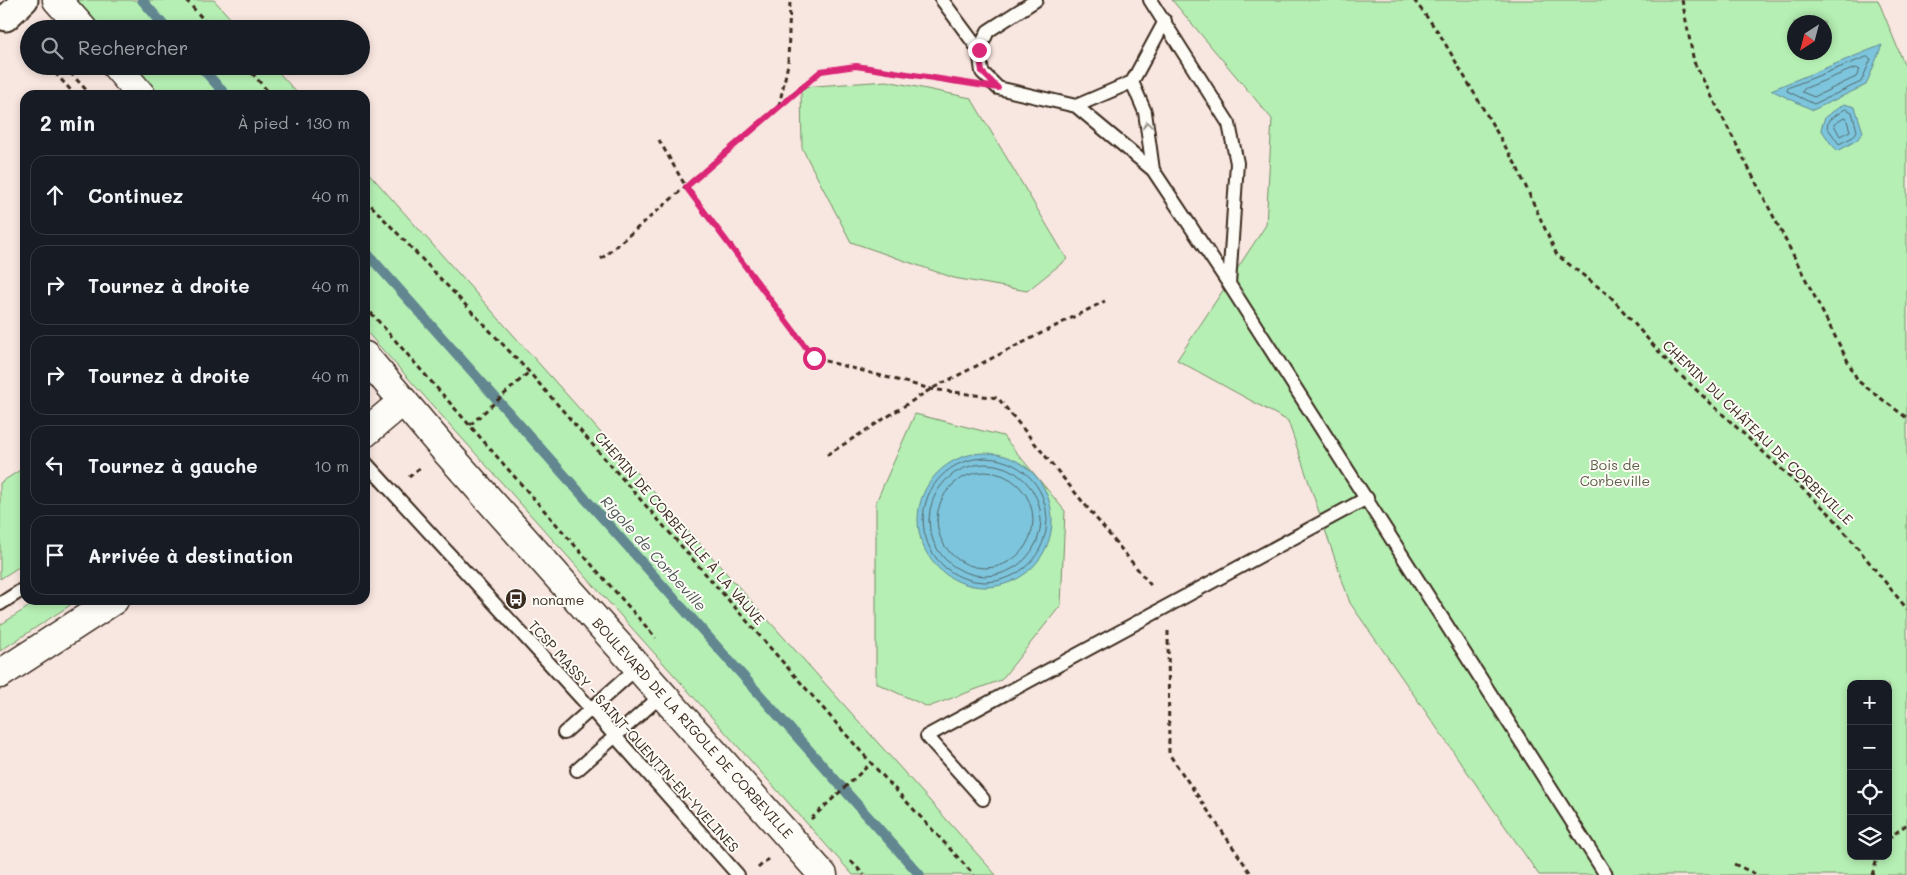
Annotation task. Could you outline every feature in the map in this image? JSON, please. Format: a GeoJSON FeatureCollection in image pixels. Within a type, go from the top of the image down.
{"type":"FeatureCollection","features":[{"type":"Feature","properties":{"kind":"main road"},"geometry":{"type":"LineString","coordinates":[[57,0],[76,20]]}},
{"type":"Feature","properties":{"kind":"main road"},"geometry":{"type":"LineString","coordinates":[[124,75],[137,90]]}},
{"type":"Feature","properties":{"kind":"main road","name":"BOULEVARD DE LA RIGOLE DE CORBEVILLE"},"geometry":{"type":"LineString","coordinates":[[370,362],[443,448],[823,875]]}},
{"type":"Feature","properties":{"kind":"main road"},"geometry":{"type":"LineString","coordinates":[[370,429],[403,401]]}},
{"type":"Feature","properties":{"kind":"main road"},"geometry":{"type":"LineString","coordinates":[[0,674],[106,605]]}},
{"type":"Feature","properties":{"kind":"street"},"geometry":{"type":"LineString","coordinates":[[6,18],[25,0]]}},
{"type":"Feature","properties":{"kind":"lane"},"geometry":{"type":"LineString","coordinates":[[942,0],[979,50],[982,72],[998,88],[1076,106],[1153,170],[1367,498],[1606,875]]}},
{"type":"Feature","properties":{"kind":"lane"},"geometry":{"type":"LineString","coordinates":[[979,50],[988,31],[1036,0]]}},
{"type":"Feature","properties":{"kind":"lane"},"geometry":{"type":"LineString","coordinates":[[1150,0],[1229,124],[1237,163],[1229,284]]}},
{"type":"Feature","properties":{"kind":"lane"},"geometry":{"type":"LineString","coordinates":[[1076,106],[1132,82],[1165,22]]}},
{"type":"Feature","properties":{"kind":"lane"},"geometry":{"type":"LineString","coordinates":[[1132,82],[1145,112],[1153,170]]}},
{"type":"Feature","properties":{"kind":"lane","name":"TCSP MASSY - SAINT-QUENTIN-EN-YVELINES"},"geometry":{"type":"LineString","coordinates":[[370,467],[591,709],[738,875]]}},
{"type":"Feature","properties":{"kind":"lane"},"geometry":{"type":"LineString","coordinates":[[983,799],[927,736],[1367,498]]}},
{"type":"Feature","properties":{"kind":"lane"},"geometry":{"type":"LineString","coordinates":[[0,604],[20,591]]}},
{"type":"Feature","properties":{"kind":"lane"},"geometry":{"type":"LineString","coordinates":[[564,733],[638,667]]}},
{"type":"Feature","properties":{"kind":"lane"},"geometry":{"type":"LineString","coordinates":[[577,770],[663,694]]}},
{"type":"Feature","properties":{"kind":"path"},"geometry":{"type":"LineString","coordinates":[[186,0],[204,20]]}},
{"type":"Feature","properties":{"kind":"path"},"geometry":{"type":"LineString","coordinates":[[778,107],[788,64],[790,0]]}},
{"type":"Feature","properties":{"kind":"path","name":"CHEMIN DU CHÂTEAU DE CORBEVILLE"},"geometry":{"type":"LineString","coordinates":[[1414,0],[1439,33],[1516,166],[1557,255],[1610,296],[1676,371],[1831,515],[1907,609]]}},
{"type":"Feature","properties":{"kind":"path"},"geometry":{"type":"LineString","coordinates":[[1682,0],[1694,62],[1858,381],[1907,418]]}},
{"type":"Feature","properties":{"kind":"path"},"geometry":{"type":"LineString","coordinates":[[601,259],[821,71],[856,66],[998,88]]}},
{"type":"Feature","properties":{"kind":"path"},"geometry":{"type":"LineString","coordinates":[[57,75],[71,90]]}},
{"type":"Feature","properties":{"kind":"path"},"geometry":{"type":"LineString","coordinates":[[72,75],[86,90]]}},
{"type":"Feature","properties":{"kind":"path"},"geometry":{"type":"LineString","coordinates":[[254,75],[268,90]]}},
{"type":"Feature","properties":{"kind":"path"},"geometry":{"type":"LineString","coordinates":[[659,140],[686,187],[814,358],[931,389],[998,398],[1168,607],[1170,754],[1252,875]]}},
{"type":"Feature","properties":{"kind":"path","name":"CHEMIN DE CORBEVILLE À LA VAUVE"},"geometry":{"type":"LineString","coordinates":[[370,204],[529,372],[871,763],[974,875]]}},
{"type":"Feature","properties":{"kind":"path"},"geometry":{"type":"LineString","coordinates":[[827,456],[931,389],[1105,301]]}},
{"type":"Feature","properties":{"kind":"path"},"geometry":{"type":"LineString","coordinates":[[370,312],[470,425]]}},
{"type":"Feature","properties":{"kind":"path"},"geometry":{"type":"LineString","coordinates":[[490,408],[529,372]]}},
{"type":"Feature","properties":{"kind":"path"},"geometry":{"type":"LineString","coordinates":[[830,802],[871,763]]}},
{"type":"Feature","properties":{"kind":"path"},"geometry":{"type":"LineString","coordinates":[[1892,836],[1907,824]]}},
{"type":"Feature","properties":{"kind":"path"},"geometry":{"type":"LineString","coordinates":[[1872,875],[1877,860]]}},
{"type":"Feature","properties":{"kind":"path"},"geometry":{"type":"LineString","coordinates":[[1734,864],[1758,875]]}},
{"type":"Feature","properties":{"kind":"green space"},"geometry":{"type":"Polygon","coordinates":[[[70,0],[214,0],[232,20],[88,20],[70,0]]]}},
{"type":"Feature","properties":{"kind":"green space","name":"Bois de Corbeville"},"geometry":{"type":"Polygon","coordinates":[[[1172,0],[1878,0],[1907,71],[1907,875],[1539,875],[1350,603],[1288,421],[1177,360],[1266,225],[1272,119],[1172,0]]]}},
{"type":"Feature","properties":{"kind":"green space"},"geometry":{"type":"Polygon","coordinates":[[[137,75],[281,75],[295,90],[151,90],[137,75]]]}},
{"type":"Feature","properties":{"kind":"green space"},"geometry":{"type":"Polygon","coordinates":[[[887,81],[971,98],[1067,259],[1027,291],[954,278],[851,242],[802,148],[801,87],[887,81]]]}},
{"type":"Feature","properties":{"kind":"green space"},"geometry":{"type":"Polygon","coordinates":[[[370,175],[996,875],[853,875],[370,336],[370,175]]]}},
{"type":"Feature","properties":{"kind":"green space"},"geometry":{"type":"Polygon","coordinates":[[[915,414],[1003,436],[1065,511],[1061,605],[1001,680],[928,707],[876,683],[876,502],[915,414]]]}},
{"type":"Feature","properties":{"kind":"green space"},"geometry":{"type":"Polygon","coordinates":[[[20,470],[20,566],[0,579],[0,483],[20,470]]]}},
{"type":"Feature","properties":{"kind":"green space"},"geometry":{"type":"Polygon","coordinates":[[[31,605],[70,605],[0,651],[0,625],[31,605]]]}},
{"type":"Feature","properties":{"kind":"water"},"geometry":{"type":"Polygon","coordinates":[[[1882,45],[1866,85],[1813,110],[1771,90],[1882,45]]]}},
{"type":"Feature","properties":{"kind":"water"},"geometry":{"type":"Polygon","coordinates":[[[1844,104],[1855,107],[1863,132],[1857,140],[1838,151],[1821,129],[1825,117],[1844,104]]]}},
{"type":"Feature","properties":{"kind":"water"},"geometry":{"type":"Polygon","coordinates":[[[985,453],[1011,458],[1022,464],[1032,473],[1041,483],[1047,494],[1052,520],[1047,546],[1041,557],[1032,567],[1022,576],[1011,582],[985,587],[959,582],[948,576],[938,567],[929,557],[923,546],[918,520],[923,494],[929,483],[938,473],[948,464],[959,458],[985,453]]]}},
{"type":"Feature","properties":{"kind":"waterway","name":"Rigole de Corbeville"},"geometry":{"type":"LineString","coordinates":[[142,0],[159,20]]}},
{"type":"Feature","properties":{"kind":"waterway","name":"Rigole de Corbeville"},"geometry":{"type":"LineString","coordinates":[[208,75],[222,90]]}},
{"type":"Feature","properties":{"kind":"waterway","name":"Rigole de Corbeville"},"geometry":{"type":"LineString","coordinates":[[370,257],[920,875]]}},
{"type":"Feature","properties":{"kind":"place","name":"noname"},"geometry":{"type":"Point","coordinates":[516,599]}},
{"type":"Feature","properties":{"kind":"route"},"geometry":{"type":"LineString","coordinates":[[814,358],[686,187],[821,71],[856,66],[998,88],[982,72],[979,50]]}}]}
